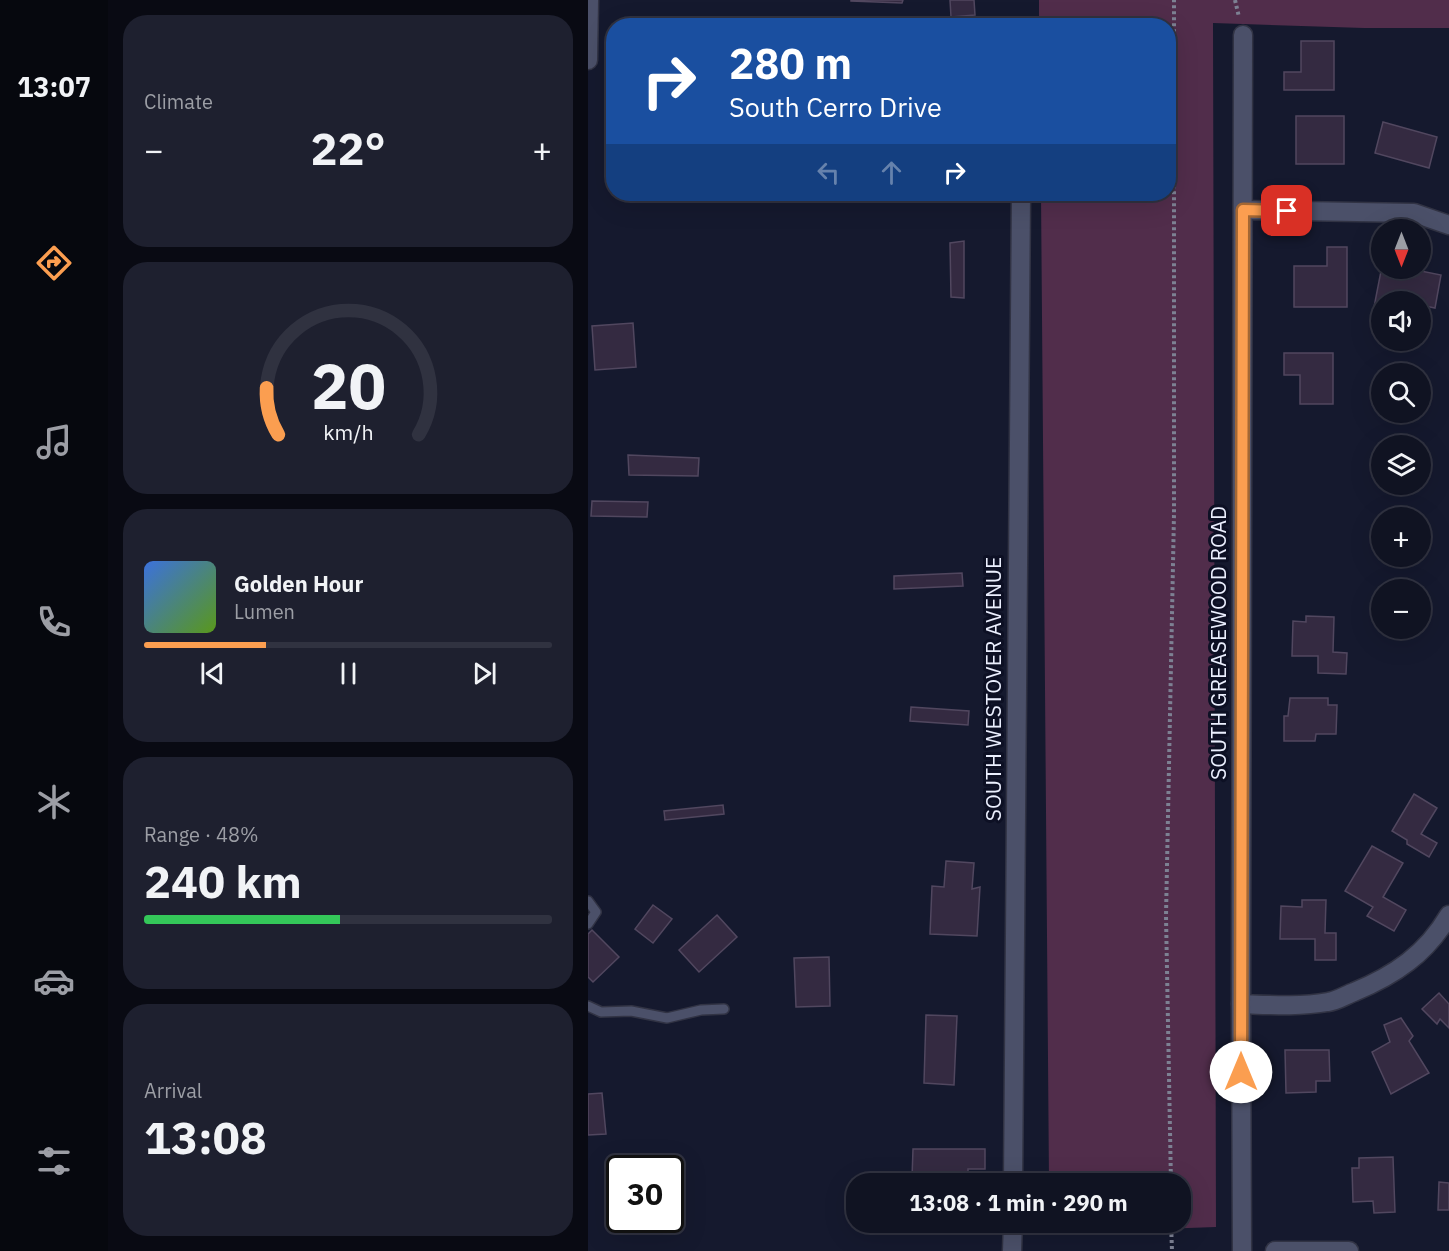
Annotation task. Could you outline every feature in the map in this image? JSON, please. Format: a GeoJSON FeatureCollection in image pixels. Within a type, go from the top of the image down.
{"type":"FeatureCollection","features":[{"type":"Feature","properties":{"kind":"street"},"geometry":{"type":"LineString","coordinates":[[588,60],[589,0]]}},
{"type":"Feature","properties":{"kind":"street","name":"SOUTH GREASEWOOD ROAD"},"geometry":{"type":"LineString","coordinates":[[1242,1251],[1243,35]]}},
{"type":"Feature","properties":{"kind":"street","name":"SOUTH WESTOVER AVENUE"},"geometry":{"type":"LineString","coordinates":[[1013,1173],[1021,201]]}},
{"type":"Feature","properties":{"kind":"street"},"geometry":{"type":"LineString","coordinates":[[1243,210],[1414,213],[1449,225]]}},
{"type":"Feature","properties":{"kind":"street"},"geometry":{"type":"LineString","coordinates":[[1241,1005],[1331,1002],[1378,982],[1417,957],[1449,915]]}},
{"type":"Feature","properties":{"kind":"street"},"geometry":{"type":"LineString","coordinates":[[1012,1251],[1013,1233]]}},
{"type":"Feature","properties":{"kind":"street"},"geometry":{"type":"LineString","coordinates":[[1275,1251],[1349,1251]]}},
{"type":"Feature","properties":{"kind":"lane"},"geometry":{"type":"LineString","coordinates":[[588,901],[596,912],[588,924]]}},
{"type":"Feature","properties":{"kind":"lane"},"geometry":{"type":"LineString","coordinates":[[588,1006],[601,1012],[631,1011],[667,1018],[700,1010],[724,1009]]}},
{"type":"Feature","properties":{"kind":"path"},"geometry":{"type":"LineString","coordinates":[[1174,0],[1174,18]]}},
{"type":"Feature","properties":{"kind":"path"},"geometry":{"type":"LineString","coordinates":[[1171,1173],[1166,916],[1174,514],[1174,201]]}},
{"type":"Feature","properties":{"kind":"path"},"geometry":{"type":"LineString","coordinates":[[1172,1233],[1172,1251]]}},
{"type":"Feature","properties":{"kind":"shaded area"},"geometry":{"type":"Polygon","coordinates":[[[1039,0],[1449,0],[1449,28],[1364,28],[1213,23],[1216,1227],[1191,1228],[1191,1173],[1049,1173],[1041,201],[1176,201],[1176,18],[1039,18],[1039,0]]]}},
{"type":"Feature","properties":{"kind":"building"},"geometry":{"type":"Polygon","coordinates":[[[851,0],[903,0],[902,3],[851,0]]]}},
{"type":"Feature","properties":{"kind":"building"},"geometry":{"type":"Polygon","coordinates":[[[950,0],[974,0],[975,15],[951,17],[950,0]]]}},
{"type":"Feature","properties":{"kind":"building"},"geometry":{"type":"Polygon","coordinates":[[[1301,41],[1334,41],[1334,90],[1284,90],[1284,72],[1301,72],[1301,41]]]}},
{"type":"Feature","properties":{"kind":"building"},"geometry":{"type":"Polygon","coordinates":[[[1296,116],[1344,116],[1344,164],[1296,164],[1296,116]]]}},
{"type":"Feature","properties":{"kind":"building"},"geometry":{"type":"Polygon","coordinates":[[[1383,122],[1437,137],[1429,168],[1375,153],[1383,122]]]}},
{"type":"Feature","properties":{"kind":"building"},"geometry":{"type":"Polygon","coordinates":[[[964,241],[964,298],[951,297],[950,243],[964,241]]]}},
{"type":"Feature","properties":{"kind":"building"},"geometry":{"type":"Polygon","coordinates":[[[1327,247],[1347,247],[1347,307],[1294,307],[1294,266],[1327,266],[1327,247]]]}},
{"type":"Feature","properties":{"kind":"building"},"geometry":{"type":"Polygon","coordinates":[[[1431,273],[1441,275],[1435,308],[1431,307],[1431,291],[1377,291],[1379,279],[1431,279],[1431,273]]]}},
{"type":"Feature","properties":{"kind":"building"},"geometry":{"type":"Polygon","coordinates":[[[633,323],[636,367],[595,370],[592,326],[633,323]]]}},
{"type":"Feature","properties":{"kind":"building"},"geometry":{"type":"Polygon","coordinates":[[[1284,353],[1333,353],[1333,404],[1300,404],[1300,375],[1284,375],[1284,353]]]}},
{"type":"Feature","properties":{"kind":"building"},"geometry":{"type":"Polygon","coordinates":[[[628,455],[699,458],[698,476],[629,475],[628,455]]]}},
{"type":"Feature","properties":{"kind":"building"},"geometry":{"type":"Polygon","coordinates":[[[592,501],[648,502],[647,517],[591,516],[592,501]]]}},
{"type":"Feature","properties":{"kind":"building"},"geometry":{"type":"Polygon","coordinates":[[[962,573],[963,586],[894,589],[894,576],[962,573]]]}},
{"type":"Feature","properties":{"kind":"building"},"geometry":{"type":"Polygon","coordinates":[[[1306,616],[1334,617],[1333,652],[1347,653],[1346,674],[1318,673],[1318,656],[1292,656],[1293,621],[1306,622],[1306,616]]]}},
{"type":"Feature","properties":{"kind":"building"},"geometry":{"type":"Polygon","coordinates":[[[1290,698],[1328,698],[1328,705],[1337,705],[1336,734],[1316,734],[1315,741],[1284,741],[1284,716],[1288,716],[1290,698]]]}},
{"type":"Feature","properties":{"kind":"building"},"geometry":{"type":"Polygon","coordinates":[[[911,707],[969,711],[968,725],[910,721],[911,707]]]}},
{"type":"Feature","properties":{"kind":"building"},"geometry":{"type":"Polygon","coordinates":[[[1414,794],[1437,808],[1421,834],[1437,843],[1429,857],[1407,844],[1407,840],[1392,831],[1414,794]]]}},
{"type":"Feature","properties":{"kind":"building"},"geometry":{"type":"Polygon","coordinates":[[[723,805],[724,814],[665,820],[664,811],[723,805]]]}},
{"type":"Feature","properties":{"kind":"building"},"geometry":{"type":"Polygon","coordinates":[[[1372,846],[1403,863],[1383,897],[1406,910],[1394,931],[1367,916],[1373,907],[1345,891],[1372,846]]]}},
{"type":"Feature","properties":{"kind":"building"},"geometry":{"type":"Polygon","coordinates":[[[946,861],[974,863],[972,889],[980,887],[977,936],[930,934],[932,886],[944,887],[946,861]]]}},
{"type":"Feature","properties":{"kind":"building"},"geometry":{"type":"Polygon","coordinates":[[[1302,900],[1326,900],[1325,933],[1336,933],[1336,960],[1315,960],[1315,939],[1280,939],[1281,906],[1302,907],[1302,900]]]}},
{"type":"Feature","properties":{"kind":"building"},"geometry":{"type":"Polygon","coordinates":[[[653,905],[672,919],[653,943],[635,929],[653,905]]]}},
{"type":"Feature","properties":{"kind":"building"},"geometry":{"type":"Polygon","coordinates":[[[717,915],[737,937],[699,972],[679,950],[717,915]]]}},
{"type":"Feature","properties":{"kind":"building"},"geometry":{"type":"Polygon","coordinates":[[[592,930],[619,957],[593,982],[588,977],[588,934],[592,930]]]}},
{"type":"Feature","properties":{"kind":"building"},"geometry":{"type":"Polygon","coordinates":[[[829,957],[830,1006],[796,1007],[794,958],[829,957]]]}},
{"type":"Feature","properties":{"kind":"building"},"geometry":{"type":"Polygon","coordinates":[[[1439,993],[1449,1004],[1449,1028],[1440,1019],[1437,1024],[1422,1009],[1439,993]]]}},
{"type":"Feature","properties":{"kind":"building"},"geometry":{"type":"Polygon","coordinates":[[[926,1015],[957,1016],[954,1085],[924,1083],[926,1015]]]}},
{"type":"Feature","properties":{"kind":"building"},"geometry":{"type":"Polygon","coordinates":[[[1401,1018],[1413,1036],[1409,1041],[1429,1073],[1391,1094],[1372,1052],[1390,1042],[1384,1025],[1401,1018]]]}},
{"type":"Feature","properties":{"kind":"building"},"geometry":{"type":"Polygon","coordinates":[[[1285,1050],[1329,1050],[1330,1081],[1316,1081],[1316,1092],[1286,1093],[1285,1050]]]}},
{"type":"Feature","properties":{"kind":"building"},"geometry":{"type":"Polygon","coordinates":[[[602,1093],[606,1134],[588,1135],[588,1094],[602,1093]]]}},
{"type":"Feature","properties":{"kind":"building"},"geometry":{"type":"Polygon","coordinates":[[[913,1149],[985,1149],[985,1169],[968,1169],[968,1173],[912,1173],[913,1149]]]}},
{"type":"Feature","properties":{"kind":"building"},"geometry":{"type":"Polygon","coordinates":[[[1393,1157],[1395,1212],[1374,1213],[1373,1201],[1353,1202],[1352,1168],[1359,1168],[1359,1158],[1393,1157]]]}},
{"type":"Feature","properties":{"kind":"building"},"geometry":{"type":"Polygon","coordinates":[[[1439,1182],[1449,1183],[1449,1210],[1438,1210],[1439,1182]]]}},
{"type":"Feature","properties":{"kind":"route"},"geometry":{"type":"LineString","coordinates":[[1241,1072],[1243,210],[1287,211]]}}]}
